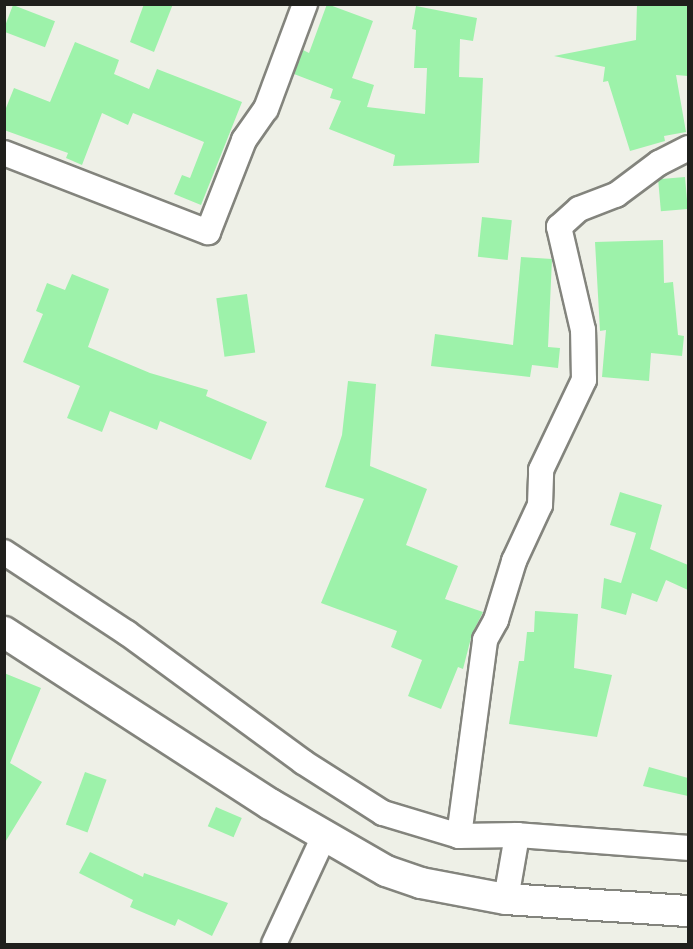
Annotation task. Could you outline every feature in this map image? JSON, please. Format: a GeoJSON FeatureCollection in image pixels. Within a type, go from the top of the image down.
{"type":"FeatureCollection","features":[{"type":"Feature","properties":{"kind":"street"},"geometry":{"type":"LineString","coordinates":[[4,153],[208,232],[244,140],[266,109],[305,4]]}},
{"type":"Feature","properties":{"kind":"street"},"geometry":{"type":"LineString","coordinates":[[459,836],[485,640],[496,620],[514,561],[540,505],[541,470],[584,380],[583,330],[559,227],[579,209],[616,195],[659,163],[688,148]]}},
{"type":"Feature","properties":{"kind":"street"},"geometry":{"type":"LineString","coordinates":[[4,552],[127,633],[343,788],[383,813],[459,836],[517,835],[688,848]]}},
{"type":"Feature","properties":{"kind":"street"},"geometry":{"type":"LineString","coordinates":[[4,632],[270,804],[386,871],[421,883],[506,899],[688,911]]}},
{"type":"Feature","properties":{"kind":"street"},"geometry":{"type":"LineString","coordinates":[[274,945],[325,834]]}},
{"type":"Feature","properties":{"kind":"street"},"geometry":{"type":"LineString","coordinates":[[506,899],[517,835]]}},
{"type":"Feature","properties":{"kind":"building"},"geometry":{"type":"Polygon","coordinates":[[[144,4],[173,4],[154,52],[130,42],[144,4]]]}},
{"type":"Feature","properties":{"kind":"building"},"geometry":{"type":"Polygon","coordinates":[[[327,4],[373,21],[352,78],[374,85],[367,107],[425,114],[427,68],[414,68],[416,30],[412,29],[416,6],[477,18],[473,41],[460,39],[459,77],[483,78],[479,163],[393,166],[395,155],[329,129],[341,101],[330,98],[333,89],[294,74],[303,50],[309,53],[327,4]]]}},
{"type":"Feature","properties":{"kind":"building"},"geometry":{"type":"Polygon","coordinates":[[[637,4],[688,4],[688,76],[676,75],[686,132],[664,136],[665,141],[630,151],[608,81],[603,82],[605,67],[554,56],[636,40],[637,4]]]}},
{"type":"Feature","properties":{"kind":"building"},"geometry":{"type":"Polygon","coordinates":[[[13,5],[55,21],[45,47],[4,32],[13,5]]]}},
{"type":"Feature","properties":{"kind":"building"},"geometry":{"type":"Polygon","coordinates":[[[75,42],[119,60],[114,74],[149,89],[157,69],[242,102],[201,205],[174,194],[182,175],[190,178],[204,142],[133,113],[128,125],[102,113],[82,165],[66,158],[68,153],[4,130],[4,113],[14,88],[50,102],[75,42]]]}},
{"type":"Feature","properties":{"kind":"building"},"geometry":{"type":"Polygon","coordinates":[[[685,177],[688,209],[661,211],[658,179],[685,177]]]}},
{"type":"Feature","properties":{"kind":"building"},"geometry":{"type":"Polygon","coordinates":[[[482,217],[512,220],[508,260],[478,257],[482,217]]]}},
{"type":"Feature","properties":{"kind":"building"},"geometry":{"type":"Polygon","coordinates":[[[663,240],[664,283],[673,282],[678,335],[684,336],[682,356],[651,353],[649,381],[602,377],[606,330],[600,331],[595,242],[663,240]]]}},
{"type":"Feature","properties":{"kind":"building"},"geometry":{"type":"Polygon","coordinates":[[[521,257],[552,259],[548,347],[560,348],[558,368],[532,365],[530,377],[431,366],[435,334],[513,345],[521,257]]]}},
{"type":"Feature","properties":{"kind":"building"},"geometry":{"type":"Polygon","coordinates":[[[72,274],[109,289],[88,347],[150,373],[208,390],[206,396],[267,422],[251,460],[160,421],[157,430],[110,411],[102,432],[67,418],[80,386],[23,362],[43,314],[36,311],[47,283],[65,290],[72,274]]]}},
{"type":"Feature","properties":{"kind":"building"},"geometry":{"type":"Polygon","coordinates":[[[247,294],[255,352],[225,357],[216,298],[247,294]]]}},
{"type":"Feature","properties":{"kind":"building"},"geometry":{"type":"Polygon","coordinates":[[[348,381],[376,384],[370,466],[427,489],[406,545],[458,566],[445,599],[483,612],[472,634],[463,669],[458,667],[441,709],[408,696],[422,660],[391,647],[397,631],[321,603],[364,499],[325,487],[342,435],[348,381]]]}},
{"type":"Feature","properties":{"kind":"building"},"geometry":{"type":"Polygon","coordinates":[[[620,492],[662,505],[650,549],[688,565],[688,590],[666,580],[657,602],[632,593],[626,615],[601,608],[604,578],[621,583],[636,533],[610,525],[620,492]]]}},
{"type":"Feature","properties":{"kind":"building"},"geometry":{"type":"Polygon","coordinates":[[[535,611],[578,614],[574,668],[612,675],[597,737],[509,724],[519,661],[524,661],[527,632],[534,632],[535,611]]]}},
{"type":"Feature","properties":{"kind":"building"},"geometry":{"type":"Polygon","coordinates":[[[4,673],[41,688],[10,763],[42,782],[4,844],[4,673]]]}},
{"type":"Feature","properties":{"kind":"building"},"geometry":{"type":"Polygon","coordinates":[[[649,767],[688,778],[688,796],[643,786],[649,767]]]}},
{"type":"Feature","properties":{"kind":"building"},"geometry":{"type":"Polygon","coordinates":[[[85,772],[107,780],[87,832],[66,825],[85,772]]]}},
{"type":"Feature","properties":{"kind":"building"},"geometry":{"type":"Polygon","coordinates":[[[216,807],[242,818],[234,837],[208,826],[216,807]]]}},
{"type":"Feature","properties":{"kind":"building"},"geometry":{"type":"Polygon","coordinates":[[[90,852],[143,877],[144,873],[228,903],[212,936],[178,919],[175,926],[130,907],[133,900],[79,873],[90,852]]]}}]}
